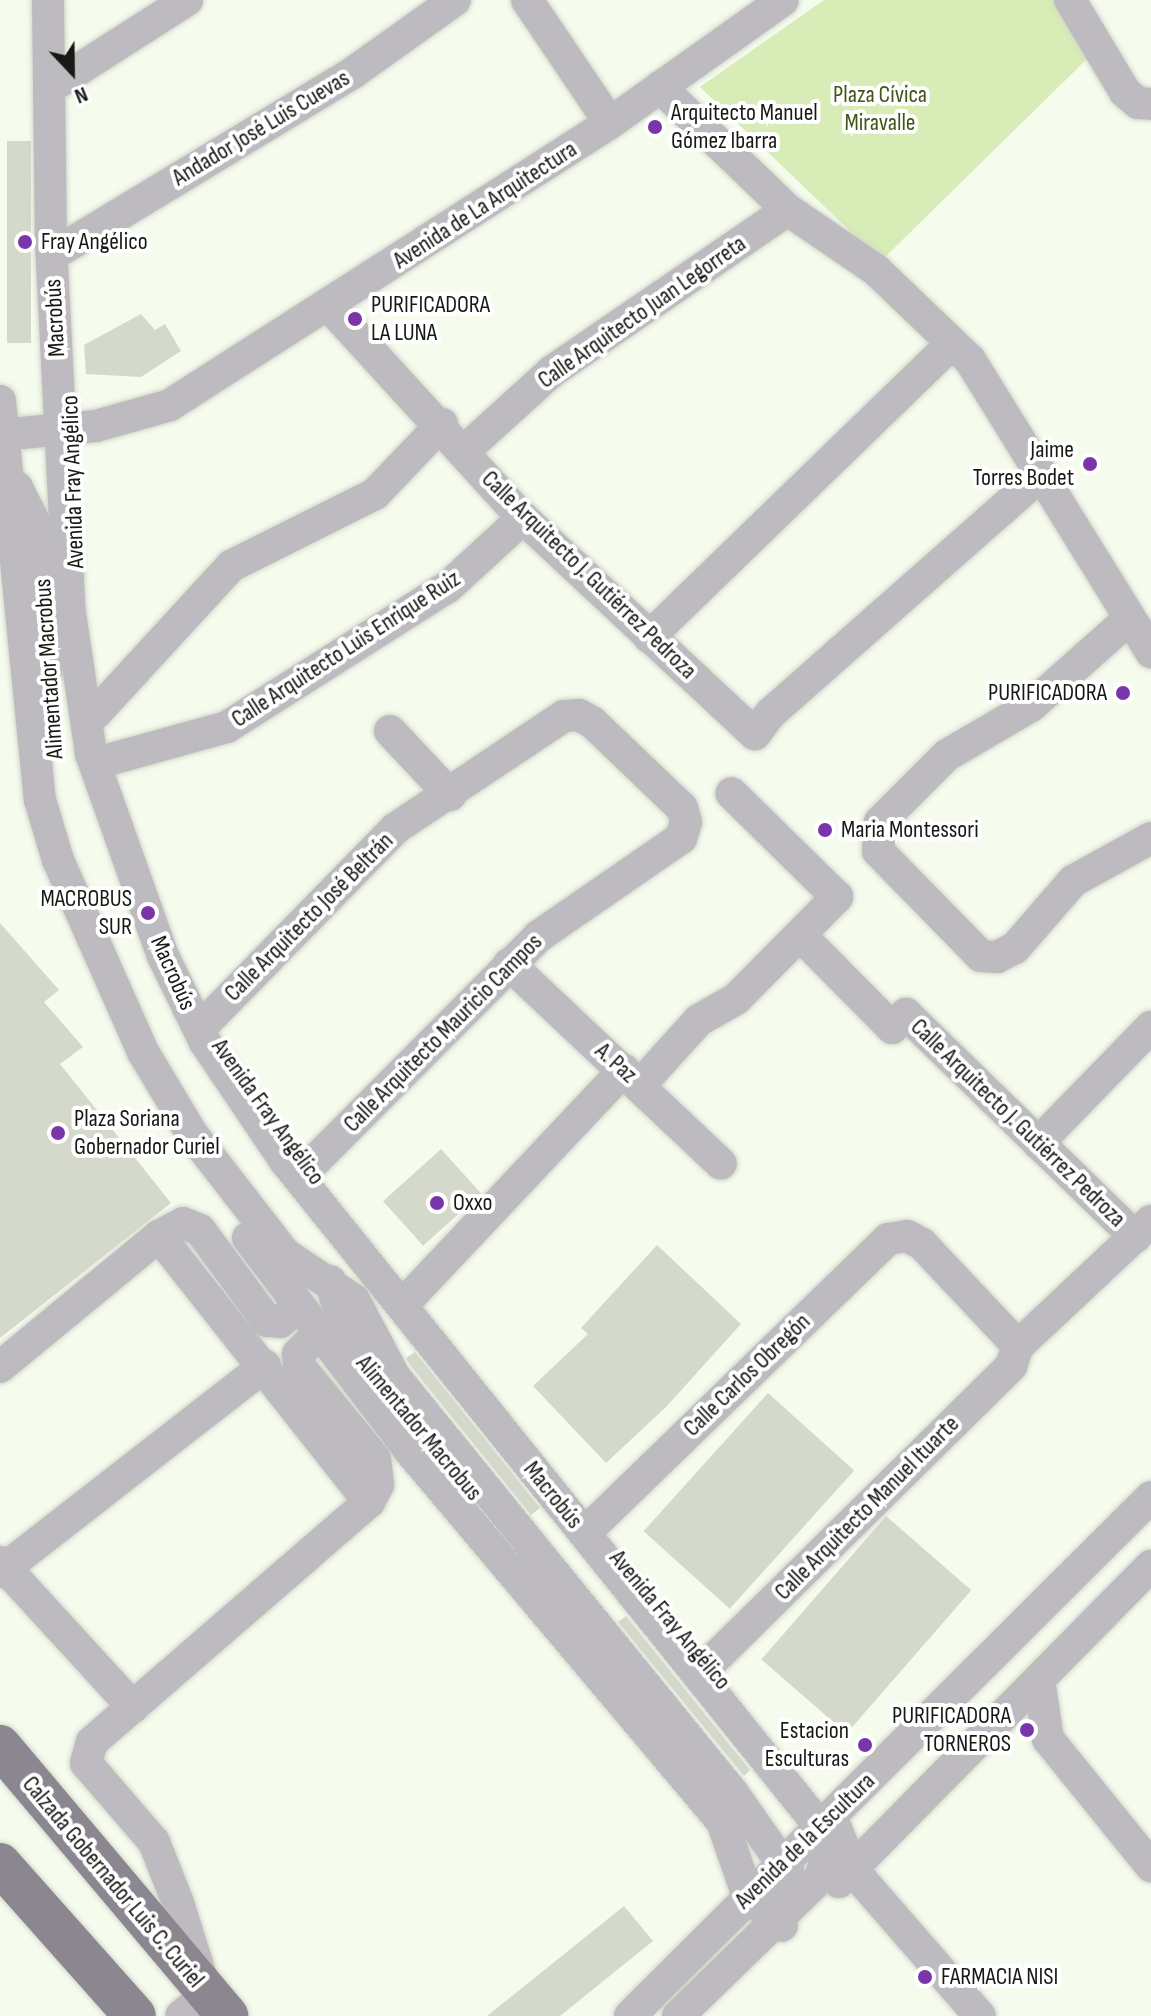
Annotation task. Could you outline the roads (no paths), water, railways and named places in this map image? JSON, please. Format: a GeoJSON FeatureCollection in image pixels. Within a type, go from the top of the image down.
{"type":"FeatureCollection","features":[{"type":"Feature","properties":{"kind":"main road","name":"Calzada Gobernador Luis C. Curiel"},"geometry":{"type":"LineString","coordinates":[[0,1746],[205,2009]]}},
{"type":"Feature","properties":{"kind":"main road"},"geometry":{"type":"LineString","coordinates":[[0,1864],[135,2016]]}},
{"type":"Feature","properties":{"kind":"street","name":"Macrobús"},"geometry":{"type":"LineString","coordinates":[[48,0],[51,244],[66,429],[70,613],[91,754],[163,956],[205,1042],[296,1174],[826,1823]]}},
{"type":"Feature","properties":{"kind":"street","name":"Avenida Fray Angélico"},"geometry":{"type":"LineString","coordinates":[[58,0],[66,429],[79,628],[104,761],[159,919],[204,1024],[307,1169],[592,1526],[708,1665],[826,1823],[852,1869],[980,2016]]}},
{"type":"Feature","properties":{"kind":"street"},"geometry":{"type":"LineString","coordinates":[[59,82],[187,0]]}},
{"type":"Feature","properties":{"kind":"street","name":"Andador José Luis Cuevas"},"geometry":{"type":"LineString","coordinates":[[62,249],[354,72],[455,0]]}},
{"type":"Feature","properties":{"kind":"street"},"geometry":{"type":"LineString","coordinates":[[527,0],[610,123]]}},
{"type":"Feature","properties":{"kind":"street","name":"Avenida de La Arquitectura"},"geometry":{"type":"LineString","coordinates":[[0,435],[66,429],[170,405],[330,307],[610,123],[783,0]]}},
{"type":"Feature","properties":{"kind":"street"},"geometry":{"type":"LineString","coordinates":[[1070,0],[1144,104]]}},
{"type":"Feature","properties":{"kind":"street"},"geometry":{"type":"LineString","coordinates":[[660,87],[788,210],[876,270],[952,343],[994,394],[1151,652]]}},
{"type":"Feature","properties":{"kind":"street","name":"Calle Arquitecto Juan Legorreta"},"geometry":{"type":"LineString","coordinates":[[464,451],[551,372],[788,210]]}},
{"type":"Feature","properties":{"kind":"street","name":"Calle Arquitecto J. Gutiérrez Pedroza"},"geometry":{"type":"LineString","coordinates":[[330,307],[442,424],[523,518],[755,734],[771,713],[1042,474]]}},
{"type":"Feature","properties":{"kind":"street"},"geometry":{"type":"LineString","coordinates":[[649,637],[952,343]]}},
{"type":"Feature","properties":{"kind":"street","name":"Macrobús"},"geometry":{"type":"LineString","coordinates":[[0,401],[2,483],[40,800],[58,860],[143,1052],[185,1122],[285,1254],[361,1308],[394,1376],[713,1768],[778,1868]]}},
{"type":"Feature","properties":{"kind":"street"},"geometry":{"type":"LineString","coordinates":[[96,713],[231,566],[375,494],[442,424]]}},
{"type":"Feature","properties":{"kind":"street","name":"Calle Arquitecto Luis Enrique Ruiz"},"geometry":{"type":"LineString","coordinates":[[104,761],[227,727],[448,587],[523,518]]}},
{"type":"Feature","properties":{"kind":"street"},"geometry":{"type":"LineString","coordinates":[[1129,619],[1031,706],[947,755],[880,822],[878,851],[981,956],[997,957],[1015,948],[1073,881],[1151,838]]}},
{"type":"Feature","properties":{"kind":"street"},"geometry":{"type":"LineString","coordinates":[[0,638],[11,745],[40,858],[83,973],[182,1142],[318,1334],[623,1710],[722,1821],[766,1919]]}},
{"type":"Feature","properties":{"kind":"street","name":"Calle Arquitecto José Beltrán"},"geometry":{"type":"LineString","coordinates":[[204,1024],[396,828],[450,795],[564,716],[579,715]]}},
{"type":"Feature","properties":{"kind":"street","name":"Calle Arquitecto Mauricio Campos"},"geometry":{"type":"LineString","coordinates":[[307,1169],[539,936],[681,838],[686,822],[682,808],[579,715]]}},
{"type":"Feature","properties":{"kind":"street"},"geometry":{"type":"LineString","coordinates":[[390,731],[450,795]]}},
{"type":"Feature","properties":{"kind":"street"},"geometry":{"type":"LineString","coordinates":[[410,1297],[632,1077],[699,1020],[736,999],[837,897],[731,793]]}},
{"type":"Feature","properties":{"kind":"street","name":"Calle Arquitecto J. Gutiérrez Pedroza"},"geometry":{"type":"LineString","coordinates":[[800,935],[892,1028],[906,1014],[1038,1143],[1143,1229]]}},
{"type":"Feature","properties":{"kind":"street","name":"A. Paz"},"geometry":{"type":"LineString","coordinates":[[509,964],[721,1164]]}},
{"type":"Feature","properties":{"kind":"street"},"geometry":{"type":"LineString","coordinates":[[1038,1143],[1151,1027]]}},
{"type":"Feature","properties":{"kind":"street"},"geometry":{"type":"LineString","coordinates":[[0,1367],[159,1236],[183,1223],[193,1224],[267,1321],[280,1322],[298,1307]]}},
{"type":"Feature","properties":{"kind":"street","name":"Calle Arquitecto Manuel Ituarte"},"geometry":{"type":"LineString","coordinates":[[708,1665],[1011,1366],[1018,1346],[1143,1229]]}},
{"type":"Feature","properties":{"kind":"street"},"geometry":{"type":"LineString","coordinates":[[159,1236],[265,1366],[369,1502]]}},
{"type":"Feature","properties":{"kind":"street","name":"Calle Carlos Obregón"},"geometry":{"type":"LineString","coordinates":[[592,1526],[888,1239],[907,1236],[922,1244],[1018,1346]]}},
{"type":"Feature","properties":{"kind":"street"},"geometry":{"type":"LineString","coordinates":[[205,2009],[154,1842],[86,1763],[92,1742],[369,1502],[378,1485],[375,1459],[299,1366],[298,1354],[318,1334]]}},
{"type":"Feature","properties":{"kind":"street"},"geometry":{"type":"LineString","coordinates":[[133,1707],[2,1567],[265,1366]]}},
{"type":"Feature","properties":{"kind":"street","name":"Avenida de la Escultura"},"geometry":{"type":"LineString","coordinates":[[778,1868],[1151,1497]]}},
{"type":"Feature","properties":{"kind":"street","name":"Avenida de la Escultura"},"geometry":{"type":"LineString","coordinates":[[630,2016],[766,1919],[852,1869],[1151,1566]]}},
{"type":"Feature","properties":{"kind":"street"},"geometry":{"type":"LineString","coordinates":[[1039,1680],[1048,1739],[1151,1866]]}},
{"type":"Feature","properties":{"kind":"street"},"geometry":{"type":"LineString","coordinates":[[992,1728],[1048,1739]]}},
{"type":"Feature","properties":{"kind":"street"},"geometry":{"type":"LineString","coordinates":[[662,2016],[766,1919],[820,1878],[828,1852],[826,1823]]}},
{"type":"Feature","properties":{"kind":"street"},"geometry":{"type":"LineString","coordinates":[[678,2016],[766,1919],[787,1891],[788,1872],[778,1868]]}},
{"type":"Feature","properties":{"kind":"street","name":"Avenida de la Escultura"},"geometry":{"type":"LineString","coordinates":[[708,2016],[766,1919]]}},
{"type":"Feature","properties":{"kind":"place","name":"Arquitecto Manuel Gómez Ibarra"},"geometry":{"type":"Point","coordinates":[655,127]}},
{"type":"Feature","properties":{"kind":"place","name":"Fray Angélico"},"geometry":{"type":"Point","coordinates":[25,242]}},
{"type":"Feature","properties":{"kind":"place","name":"PURIFICADORA LA LUNA"},"geometry":{"type":"Point","coordinates":[355,319]}},
{"type":"Feature","properties":{"kind":"place","name":"Jaime Torres Bodet"},"geometry":{"type":"Point","coordinates":[1090,464]}},
{"type":"Feature","properties":{"kind":"place","name":"PURIFICADORA"},"geometry":{"type":"Point","coordinates":[1123,693]}},
{"type":"Feature","properties":{"kind":"place","name":"Maria Montessori"},"geometry":{"type":"Point","coordinates":[825,830]}},
{"type":"Feature","properties":{"kind":"place","name":"MACROBUS SUR"},"geometry":{"type":"Point","coordinates":[148,913]}},
{"type":"Feature","properties":{"kind":"place","name":"Plaza Soriana Gobernador Curiel"},"geometry":{"type":"Point","coordinates":[58,1133]}},
{"type":"Feature","properties":{"kind":"place","name":"Oxxo"},"geometry":{"type":"Point","coordinates":[437,1203]}},
{"type":"Feature","properties":{"kind":"place","name":"PURIFICADORA TORNEROS"},"geometry":{"type":"Point","coordinates":[1027,1730]}},
{"type":"Feature","properties":{"kind":"place","name":"Estacion Esculturas"},"geometry":{"type":"Point","coordinates":[865,1745]}},
{"type":"Feature","properties":{"kind":"place","name":"FARMACIA NISI"},"geometry":{"type":"Point","coordinates":[925,1977]}},
{"type":"Feature","properties":{"kind":"park label","name":"Plaza Cívica Miravalle"},"geometry":{"type":"Point","coordinates":[880,109]}}]}
